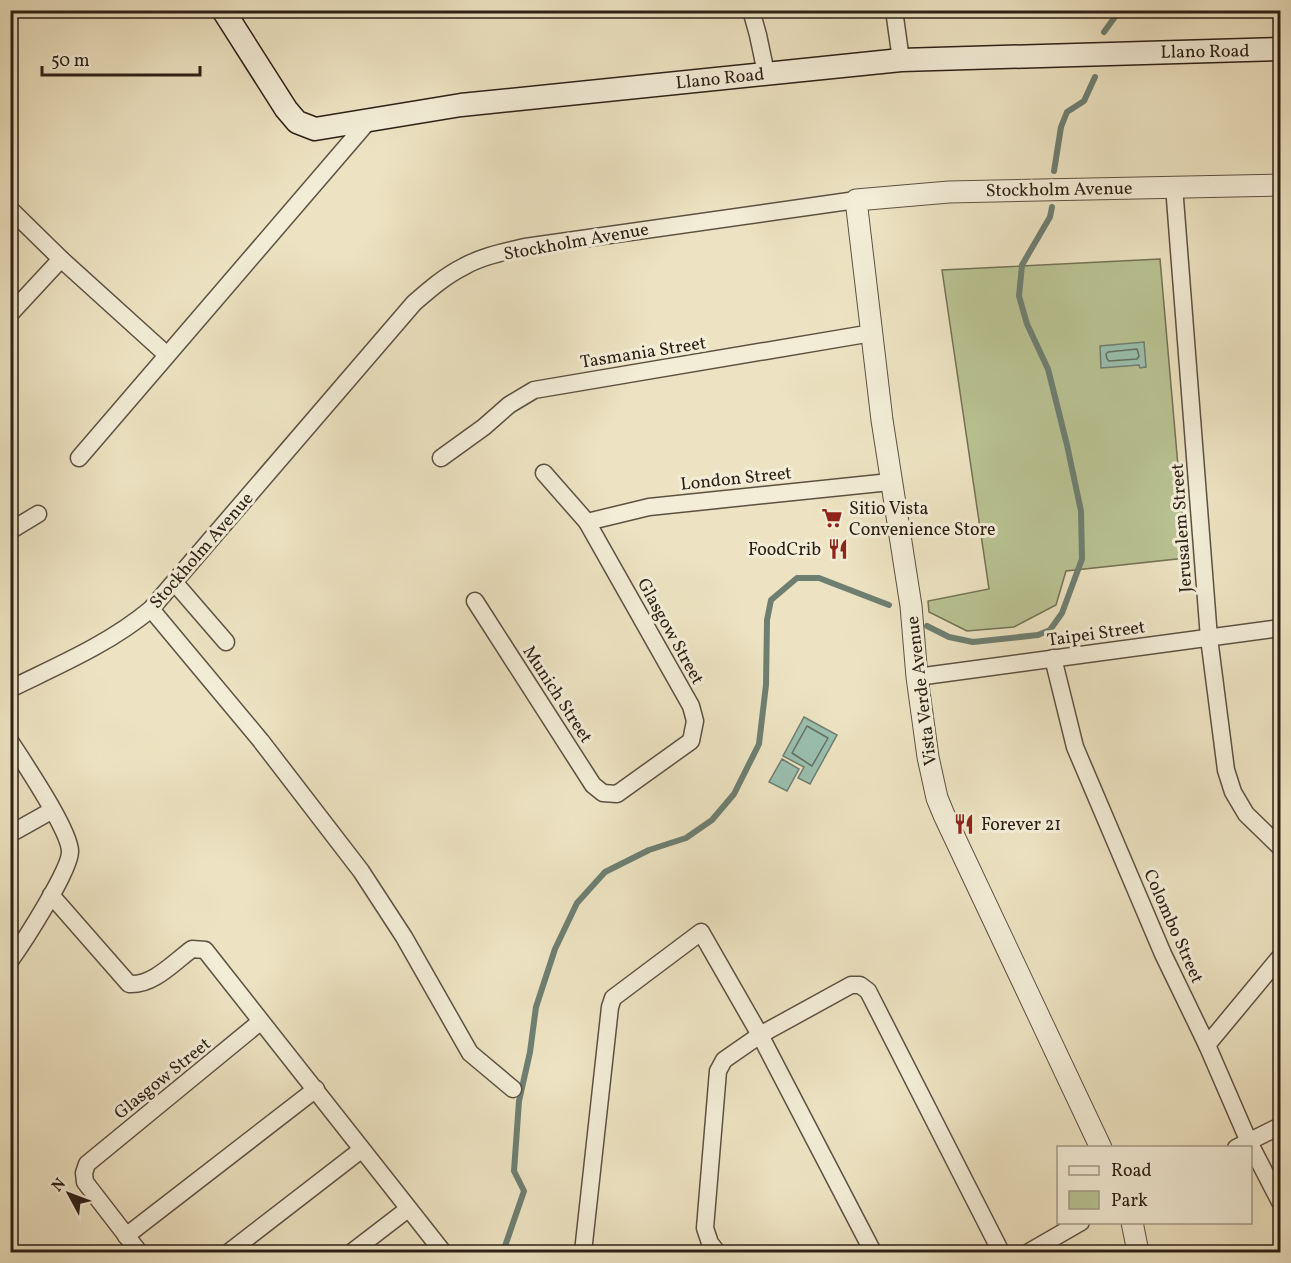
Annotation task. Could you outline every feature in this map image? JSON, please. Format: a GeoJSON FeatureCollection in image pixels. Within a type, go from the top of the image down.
{"type":"FeatureCollection","features":[{"type":"Feature","properties":{"kind":"main road","name":"Llano Road"},"geometry":{"type":"LineString","coordinates":[[223,10],[280,101],[297,122],[315,129],[461,105],[901,60],[1281,49]]}},
{"type":"Feature","properties":{"kind":"street"},"geometry":{"type":"LineString","coordinates":[[751,10],[759,35],[766,73]]}},
{"type":"Feature","properties":{"kind":"street"},"geometry":{"type":"LineString","coordinates":[[894,10],[901,60]]}},
{"type":"Feature","properties":{"kind":"street"},"geometry":{"type":"LineString","coordinates":[[78,458],[371,118]]}},
{"type":"Feature","properties":{"kind":"street","name":"Stockholm Avenue"},"geometry":{"type":"LineString","coordinates":[[10,689],[107,641],[151,609],[414,303],[438,282],[464,266],[490,256],[525,247],[856,200],[949,192],[1281,185]]}},
{"type":"Feature","properties":{"kind":"street","name":"Jerusalem Street"},"geometry":{"type":"LineString","coordinates":[[1174,186],[1209,638],[1226,770],[1233,792],[1246,814],[1281,847]]}},
{"type":"Feature","properties":{"kind":"street","name":"Vista Verde Avenue"},"geometry":{"type":"LineString","coordinates":[[856,200],[890,483],[911,606],[917,677],[932,779],[944,815],[1100,1146]]}},
{"type":"Feature","properties":{"kind":"street"},"geometry":{"type":"LineString","coordinates":[[10,209],[61,259],[167,355]]}},
{"type":"Feature","properties":{"kind":"street"},"geometry":{"type":"LineString","coordinates":[[10,314],[61,259]]}},
{"type":"Feature","properties":{"kind":"street","name":"Tasmania Street"},"geometry":{"type":"LineString","coordinates":[[441,458],[484,427],[508,405],[534,390],[872,333]]}},
{"type":"Feature","properties":{"kind":"street","name":"Glasgow Street"},"geometry":{"type":"LineString","coordinates":[[544,473],[586,522],[691,706],[695,721],[691,741],[617,794]]}},
{"type":"Feature","properties":{"kind":"street","name":"London Street"},"geometry":{"type":"LineString","coordinates":[[586,522],[649,507],[890,483]]}},
{"type":"Feature","properties":{"kind":"street"},"geometry":{"type":"LineString","coordinates":[[10,531],[38,514]]}},
{"type":"Feature","properties":{"kind":"street"},"geometry":{"type":"LineString","coordinates":[[175,583],[226,642]]}},
{"type":"Feature","properties":{"kind":"street","name":"Munich Street"},"geometry":{"type":"LineString","coordinates":[[475,601],[593,785],[603,793],[617,794]]}},
{"type":"Feature","properties":{"kind":"street"},"geometry":{"type":"LineString","coordinates":[[151,609],[261,741],[361,871],[400,930],[470,1053],[513,1089]]}},
{"type":"Feature","properties":{"kind":"street","name":"Taipei Street"},"geometry":{"type":"LineString","coordinates":[[917,677],[1281,628]]}},
{"type":"Feature","properties":{"kind":"street","name":"Colombo Street"},"geometry":{"type":"LineString","coordinates":[[1053,658],[1075,747],[1163,954],[1207,1045],[1242,1144]]}},
{"type":"Feature","properties":{"kind":"street"},"geometry":{"type":"LineString","coordinates":[[10,741],[64,832],[70,852],[51,896],[10,961]]}},
{"type":"Feature","properties":{"kind":"street"},"geometry":{"type":"LineString","coordinates":[[10,834],[51,811]]}},
{"type":"Feature","properties":{"kind":"street"},"geometry":{"type":"LineString","coordinates":[[51,896],[129,984],[138,985],[148,982],[192,949],[205,950],[442,1252]]}},
{"type":"Feature","properties":{"kind":"street"},"geometry":{"type":"LineString","coordinates":[[583,1252],[610,1007],[613,998],[701,932],[760,1035],[873,1252]]}},
{"type":"Feature","properties":{"kind":"street"},"geometry":{"type":"LineString","coordinates":[[1207,1045],[1281,957]]}},
{"type":"Feature","properties":{"kind":"street"},"geometry":{"type":"LineString","coordinates":[[717,1252],[710,1244],[705,1228],[718,1071],[724,1060],[760,1035],[851,985],[860,985],[868,991],[1001,1252]]}},
{"type":"Feature","properties":{"kind":"street","name":"Glasgow Street"},"geometry":{"type":"LineString","coordinates":[[126,1236],[85,1182],[84,1173],[87,1164],[260,1022]]}},
{"type":"Feature","properties":{"kind":"street"},"geometry":{"type":"LineString","coordinates":[[139,1252],[126,1236],[316,1089]]}},
{"type":"Feature","properties":{"kind":"street"},"geometry":{"type":"LineString","coordinates":[[1242,1144],[1281,1126]]}},
{"type":"Feature","properties":{"kind":"street"},"geometry":{"type":"LineString","coordinates":[[229,1252],[361,1150]]}},
{"type":"Feature","properties":{"kind":"street","name":"Colombo Street"},"geometry":{"type":"LineString","coordinates":[[1252,1159],[1281,1202]]}},
{"type":"Feature","properties":{"kind":"street"},"geometry":{"type":"LineString","coordinates":[[352,1252],[408,1209]]}},
{"type":"Feature","properties":{"kind":"street"},"geometry":{"type":"LineString","coordinates":[[1029,1252],[1078,1224]]}},
{"type":"Feature","properties":{"kind":"street"},"geometry":{"type":"LineString","coordinates":[[1132,1224],[1138,1252]]}},
{"type":"Feature","properties":{"kind":"green space"},"geometry":{"type":"Polygon","coordinates":[[[1160,259],[1186,558],[1066,571],[1056,605],[1014,627],[967,631],[929,612],[928,601],[989,589],[942,270],[1160,259]]]}},
{"type":"Feature","properties":{"kind":"water"},"geometry":{"type":"Polygon","coordinates":[[[1144,342],[1146,367],[1140,368],[1139,365],[1101,368],[1100,346],[1144,342]]]}},
{"type":"Feature","properties":{"kind":"water"},"geometry":{"type":"Polygon","coordinates":[[[804,717],[837,735],[810,784],[798,778],[804,767],[783,756],[804,717]]]}},
{"type":"Feature","properties":{"kind":"water"},"geometry":{"type":"Polygon","coordinates":[[[782,759],[799,769],[787,791],[769,782],[782,759]]]}},
{"type":"Feature","properties":{"kind":"waterway"},"geometry":{"type":"LineString","coordinates":[[1104,32],[1120,10]]}},
{"type":"Feature","properties":{"kind":"waterway"},"geometry":{"type":"LineString","coordinates":[[1054,171],[1061,127],[1067,112],[1084,101],[1095,77]]}},
{"type":"Feature","properties":{"kind":"waterway"},"geometry":{"type":"LineString","coordinates":[[927,626],[949,637],[973,642],[1038,635],[1050,630],[1062,613],[1082,559],[1081,511],[1067,445],[1048,369],[1027,324],[1019,296],[1022,265],[1050,217],[1052,207]]}},
{"type":"Feature","properties":{"kind":"waterway"},"geometry":{"type":"LineString","coordinates":[[503,1252],[524,1191],[514,1171],[519,1101],[530,1052],[536,1007],[555,949],[577,903],[605,872],[649,850],[686,838],[712,820],[734,794],[759,744],[766,685],[767,620],[771,600],[797,578],[819,578],[889,605]]}},
{"type":"Feature","properties":{"kind":"place","name":"Sitio Vista Convenience Store"},"geometry":{"type":"Point","coordinates":[832,518]}},
{"type":"Feature","properties":{"kind":"place","name":"FoodCrib"},"geometry":{"type":"Point","coordinates":[838,549]}},
{"type":"Feature","properties":{"kind":"place","name":"Forever 21"},"geometry":{"type":"Point","coordinates":[964,824]}}]}
